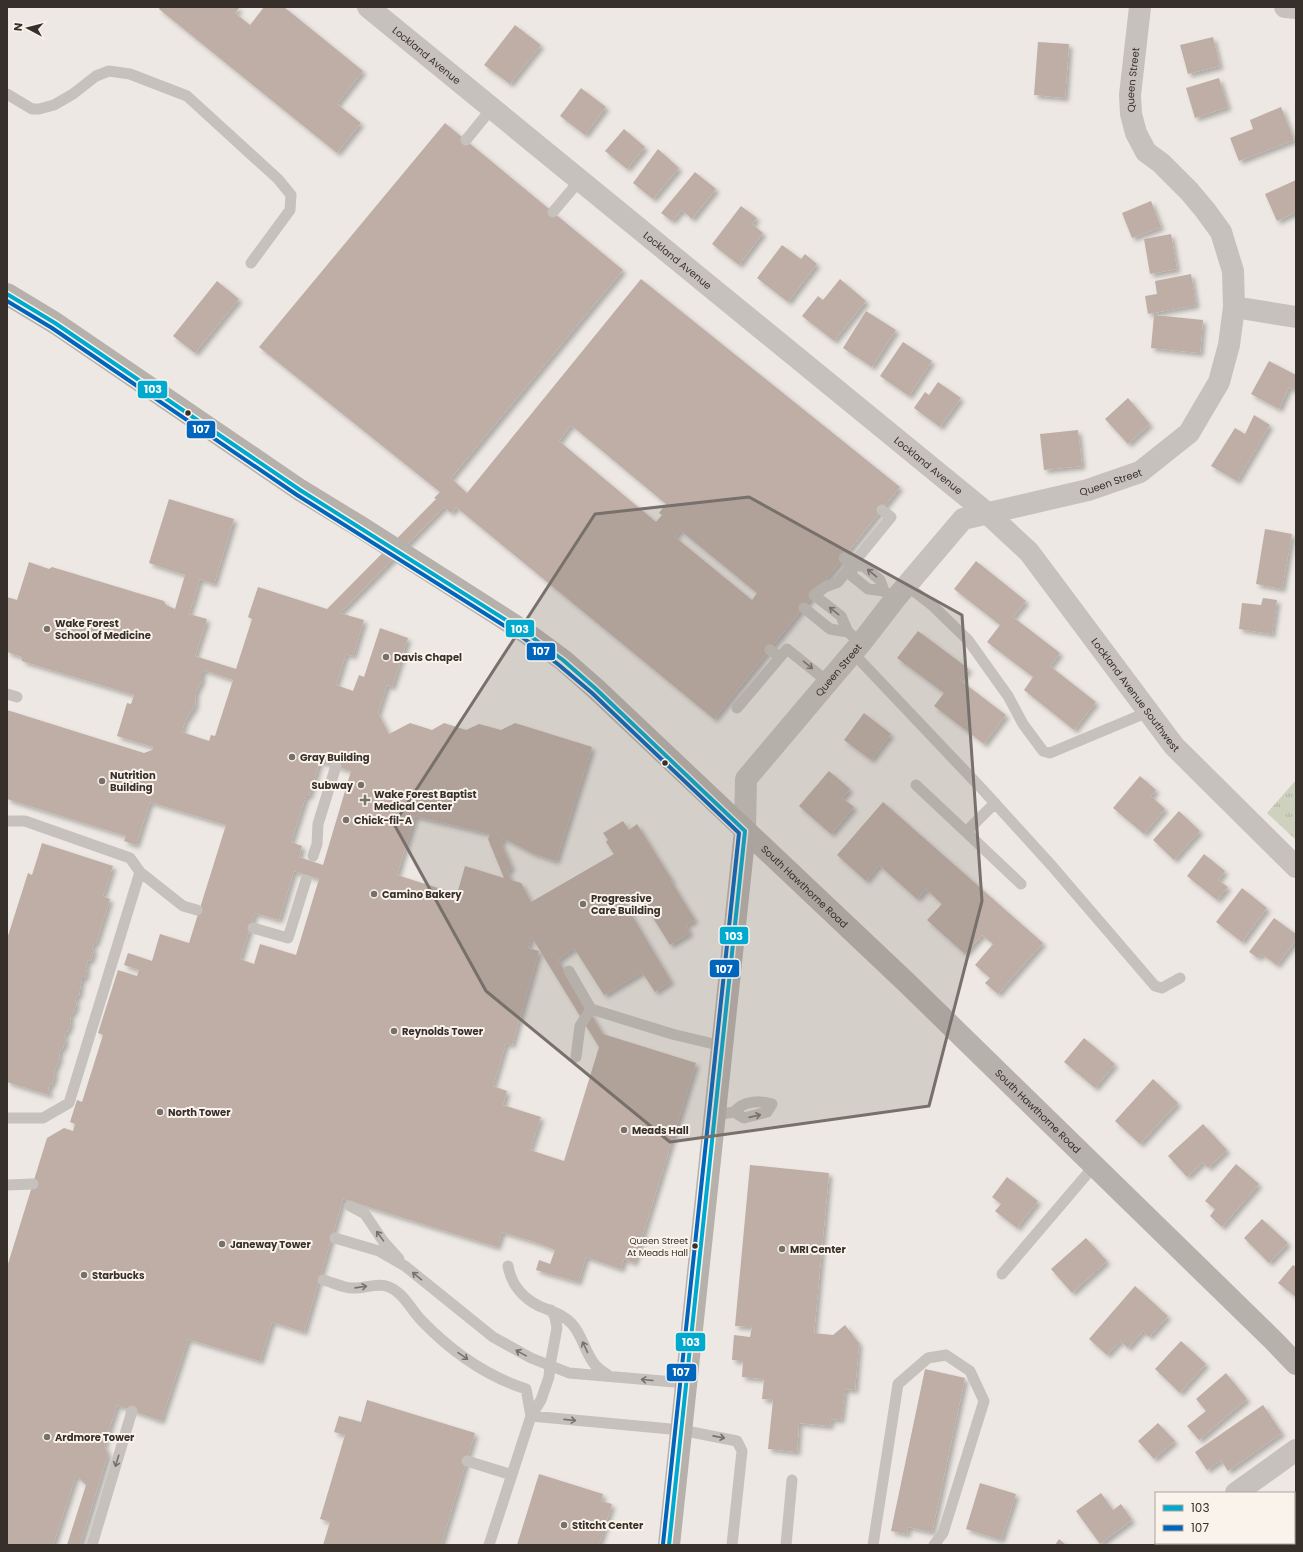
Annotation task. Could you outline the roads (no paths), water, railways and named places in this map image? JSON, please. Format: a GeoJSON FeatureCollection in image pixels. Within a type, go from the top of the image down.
{"type":"FeatureCollection","features":[{"type":"Feature","properties":{"kind":"main road","name":"South Hawthorne Road"},"geometry":{"type":"LineString","coordinates":[[7,294],[55,323],[300,490],[360,526],[525,632],[563,660],[596,689],[901,978],[1296,1364]]}},
{"type":"Feature","properties":{"kind":"main road","name":"Queen Street"},"geometry":{"type":"LineString","coordinates":[[669,1545],[686,1384],[724,1114],[722,1046],[745,831]]}},
{"type":"Feature","properties":{"kind":"street","name":"Lockland Avenue"},"geometry":{"type":"LineString","coordinates":[[368,7],[987,513]]}},
{"type":"Feature","properties":{"kind":"street","name":"Queen Street"},"geometry":{"type":"LineString","coordinates":[[745,831],[746,779],[828,682],[854,643],[895,592],[963,519],[1088,490],[1140,472],[1189,433],[1219,382],[1229,346],[1234,307],[1233,271],[1221,232],[1189,191],[1161,163],[1146,152],[1136,133],[1131,114],[1130,95],[1140,7]]}},
{"type":"Feature","properties":{"kind":"street"},"geometry":{"type":"LineString","coordinates":[[1285,7],[1296,8]]}},
{"type":"Feature","properties":{"kind":"street"},"geometry":{"type":"LineString","coordinates":[[1234,307],[1296,317]]}},
{"type":"Feature","properties":{"kind":"street","name":"Lockland Avenue Southwest"},"geometry":{"type":"LineString","coordinates":[[987,513],[1029,552],[1174,746],[1296,867]]}},
{"type":"Feature","properties":{"kind":"street"},"geometry":{"type":"LineString","coordinates":[[1237,1492],[1296,1450]]}},
{"type":"Feature","properties":{"kind":"lane"},"geometry":{"type":"LineString","coordinates":[[7,94],[32,109],[39,109],[54,105],[73,94],[96,76],[109,71],[130,74],[188,96],[278,179],[291,195],[290,210],[251,263]]}},
{"type":"Feature","properties":{"kind":"lane"},"geometry":{"type":"LineString","coordinates":[[466,140],[492,108]]}},
{"type":"Feature","properties":{"kind":"lane"},"geometry":{"type":"LineString","coordinates":[[553,212],[580,180]]}},
{"type":"Feature","properties":{"kind":"lane"},"geometry":{"type":"LineString","coordinates":[[882,510],[891,517],[848,562],[838,582],[825,587],[814,595],[841,616],[854,643],[1052,866],[1155,986],[1162,988],[1180,978]]}},
{"type":"Feature","properties":{"kind":"lane"},"geometry":{"type":"LineString","coordinates":[[848,562],[863,566],[895,592],[933,606],[968,640],[1008,696],[1023,724],[1043,751],[1050,753],[1148,712]]}},
{"type":"Feature","properties":{"kind":"lane"},"geometry":{"type":"LineString","coordinates":[[804,608],[830,629],[854,643]]}},
{"type":"Feature","properties":{"kind":"lane"},"geometry":{"type":"LineString","coordinates":[[770,650],[784,653],[828,682]]}},
{"type":"Feature","properties":{"kind":"lane"},"geometry":{"type":"LineString","coordinates":[[737,708],[784,653]]}},
{"type":"Feature","properties":{"kind":"lane"},"geometry":{"type":"LineString","coordinates":[[313,856],[317,844],[318,824],[336,766]]}},
{"type":"Feature","properties":{"kind":"lane"},"geometry":{"type":"LineString","coordinates":[[916,785],[1021,884]]}},
{"type":"Feature","properties":{"kind":"lane"},"geometry":{"type":"LineString","coordinates":[[966,832],[995,803]]}},
{"type":"Feature","properties":{"kind":"lane"},"geometry":{"type":"LineString","coordinates":[[7,821],[25,821],[130,858],[140,872],[183,906],[196,910]]}},
{"type":"Feature","properties":{"kind":"lane"},"geometry":{"type":"LineString","coordinates":[[7,1118],[43,1118],[68,1103],[140,872]]}},
{"type":"Feature","properties":{"kind":"lane"},"geometry":{"type":"LineString","coordinates":[[253,928],[288,938],[306,880]]}},
{"type":"Feature","properties":{"kind":"lane"},"geometry":{"type":"LineString","coordinates":[[569,971],[591,1009],[672,1034],[722,1046]]}},
{"type":"Feature","properties":{"kind":"lane"},"geometry":{"type":"LineString","coordinates":[[576,1058],[580,1026],[591,1009]]}},
{"type":"Feature","properties":{"kind":"lane"},"geometry":{"type":"LineString","coordinates":[[1002,1274],[1094,1166]]}},
{"type":"Feature","properties":{"kind":"lane"},"geometry":{"type":"LineString","coordinates":[[7,1185],[33,1184]]}},
{"type":"Feature","properties":{"kind":"lane"},"geometry":{"type":"LineString","coordinates":[[350,1206],[365,1214],[383,1241],[405,1266]]}},
{"type":"Feature","properties":{"kind":"lane"},"geometry":{"type":"LineString","coordinates":[[335,1238],[379,1251],[405,1266],[493,1337],[531,1358],[569,1373],[686,1384]]}},
{"type":"Feature","properties":{"kind":"lane"},"geometry":{"type":"LineString","coordinates":[[508,1266],[515,1284],[521,1293],[539,1306],[551,1310],[572,1324],[580,1335],[588,1354],[596,1366],[609,1376]]}},
{"type":"Feature","properties":{"kind":"lane"},"geometry":{"type":"LineString","coordinates":[[323,1280],[353,1288],[388,1286],[399,1293],[422,1321],[459,1354],[498,1379],[526,1389],[531,1416]]}},
{"type":"Feature","properties":{"kind":"lane"},"geometry":{"type":"LineString","coordinates":[[490,1545],[531,1416],[542,1400],[549,1377],[557,1328],[555,1317],[551,1310]]}},
{"type":"Feature","properties":{"kind":"lane"},"geometry":{"type":"LineString","coordinates":[[873,1545],[898,1384],[928,1358],[946,1355],[970,1371],[984,1400],[943,1533],[934,1545]]}},
{"type":"Feature","properties":{"kind":"lane"},"geometry":{"type":"LineString","coordinates":[[92,1545],[132,1411]]}},
{"type":"Feature","properties":{"kind":"lane"},"geometry":{"type":"LineString","coordinates":[[531,1416],[681,1430],[737,1441],[742,1451],[732,1545]]}},
{"type":"Feature","properties":{"kind":"lane"},"geometry":{"type":"LineString","coordinates":[[467,1461],[512,1475]]}},
{"type":"Feature","properties":{"kind":"lane"},"geometry":{"type":"LineString","coordinates":[[786,1545],[792,1480]]}},
{"type":"Feature","properties":{"kind":"place","name":"Wake Forest School of Medicine"},"geometry":{"type":"Point","coordinates":[47,629]}},
{"type":"Feature","properties":{"kind":"place","name":"Davis Chapel"},"geometry":{"type":"Point","coordinates":[386,657]}},
{"type":"Feature","properties":{"kind":"place","name":"Gray Building"},"geometry":{"type":"Point","coordinates":[292,757]}},
{"type":"Feature","properties":{"kind":"place","name":"Nutrition Building"},"geometry":{"type":"Point","coordinates":[102,781]}},
{"type":"Feature","properties":{"kind":"place","name":"Subway"},"geometry":{"type":"Point","coordinates":[361,785]}},
{"type":"Feature","properties":{"kind":"place","name":"Wake Forest Baptist Medical Center"},"geometry":{"type":"Point","coordinates":[365,800]}},
{"type":"Feature","properties":{"kind":"place","name":"Chick-fil-A"},"geometry":{"type":"Point","coordinates":[346,820]}},
{"type":"Feature","properties":{"kind":"place","name":"Camino Bakery"},"geometry":{"type":"Point","coordinates":[374,894]}},
{"type":"Feature","properties":{"kind":"place","name":"Progressive Care Building"},"geometry":{"type":"Point","coordinates":[583,904]}},
{"type":"Feature","properties":{"kind":"place","name":"Reynolds Tower"},"geometry":{"type":"Point","coordinates":[394,1031]}},
{"type":"Feature","properties":{"kind":"place","name":"North Tower"},"geometry":{"type":"Point","coordinates":[160,1112]}},
{"type":"Feature","properties":{"kind":"place","name":"Meads Hall"},"geometry":{"type":"Point","coordinates":[624,1130]}},
{"type":"Feature","properties":{"kind":"place","name":"Janeway Tower"},"geometry":{"type":"Point","coordinates":[222,1244]}},
{"type":"Feature","properties":{"kind":"place","name":"Queen Street At Meads Hall"},"geometry":{"type":"Point","coordinates":[695,1246]}},
{"type":"Feature","properties":{"kind":"place","name":"MRI Center"},"geometry":{"type":"Point","coordinates":[782,1249]}},
{"type":"Feature","properties":{"kind":"place","name":"Starbucks"},"geometry":{"type":"Point","coordinates":[84,1275]}},
{"type":"Feature","properties":{"kind":"place","name":"Ardmore Tower"},"geometry":{"type":"Point","coordinates":[47,1437]}},
{"type":"Feature","properties":{"kind":"place","name":"Stitcht Center"},"geometry":{"type":"Point","coordinates":[564,1525]}}]}
